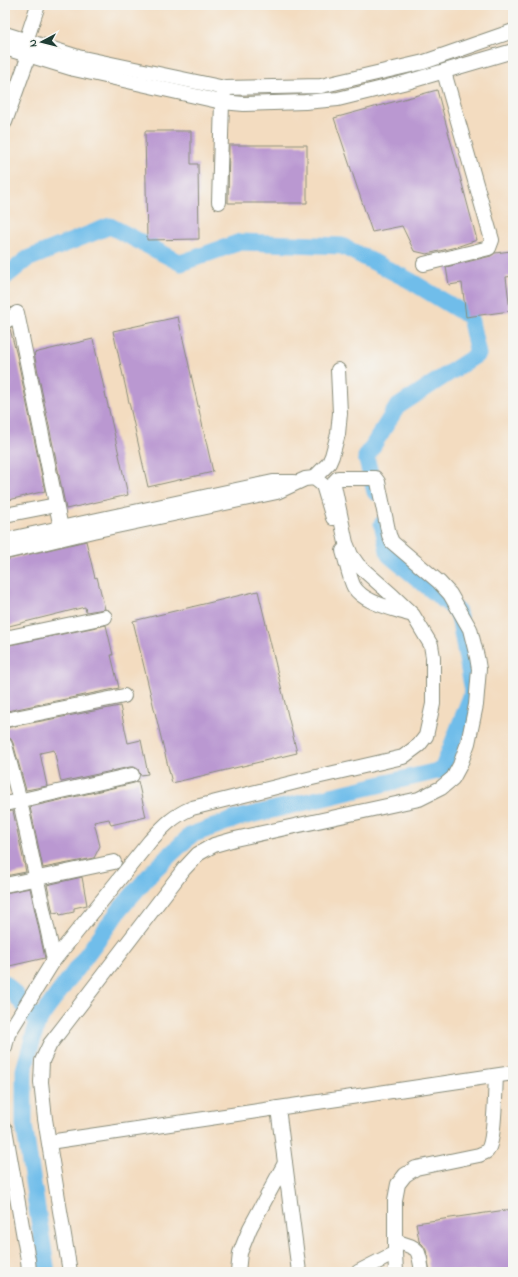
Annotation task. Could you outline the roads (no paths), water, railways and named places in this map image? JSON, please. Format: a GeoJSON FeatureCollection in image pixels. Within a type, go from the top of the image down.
{"type":"FeatureCollection","features":[{"type":"Feature","properties":{"kind":"street"},"geometry":{"type":"LineString","coordinates":[[26,41],[38,5]]}},
{"type":"Feature","properties":{"kind":"street"},"geometry":{"type":"LineString","coordinates":[[5,48],[74,69],[224,95],[321,86],[424,62],[513,31]]}},
{"type":"Feature","properties":{"kind":"street"},"geometry":{"type":"LineString","coordinates":[[5,34],[78,57],[224,95],[244,104],[338,99],[444,72],[513,50]]}},
{"type":"Feature","properties":{"kind":"street"},"geometry":{"type":"LineString","coordinates":[[5,122],[29,55]]}},
{"type":"Feature","properties":{"kind":"street"},"geometry":{"type":"LineString","coordinates":[[424,264],[489,248],[492,240],[444,72]]}},
{"type":"Feature","properties":{"kind":"street"},"geometry":{"type":"LineString","coordinates":[[321,86],[322,101]]}},
{"type":"Feature","properties":{"kind":"street"},"geometry":{"type":"LineString","coordinates":[[219,202],[224,95]]}},
{"type":"Feature","properties":{"kind":"street"},"geometry":{"type":"LineString","coordinates":[[5,322],[17,313],[61,528]]}},
{"type":"Feature","properties":{"kind":"street"},"geometry":{"type":"LineString","coordinates":[[5,552],[93,531],[277,492],[296,482],[314,478],[328,463],[332,456],[338,434],[340,413],[338,370]]}},
{"type":"Feature","properties":{"kind":"street"},"geometry":{"type":"LineString","coordinates":[[314,478],[322,485],[354,587],[362,596],[370,601],[413,615]]}},
{"type":"Feature","properties":{"kind":"street"},"geometry":{"type":"LineString","coordinates":[[5,1046],[8,1034],[54,960],[166,823],[179,814],[192,808],[403,757],[419,745],[426,736],[433,704],[433,657],[431,645],[413,615],[358,565],[351,555],[346,543],[334,485],[338,478],[375,478],[378,482],[389,535],[392,542],[440,582],[450,594],[470,629],[478,657],[479,670],[476,705],[468,743],[460,765],[453,778],[441,788],[419,799],[235,839],[214,845],[198,854],[184,869],[50,1044],[42,1061],[41,1082],[70,1272]]}},
{"type":"Feature","properties":{"kind":"street"},"geometry":{"type":"LineString","coordinates":[[5,540],[273,482],[296,482]]}},
{"type":"Feature","properties":{"kind":"street"},"geometry":{"type":"LineString","coordinates":[[5,515],[56,505]]}},
{"type":"Feature","properties":{"kind":"street"},"geometry":{"type":"LineString","coordinates":[[5,638],[105,616]]}},
{"type":"Feature","properties":{"kind":"street"},"geometry":{"type":"LineString","coordinates":[[5,720],[71,708],[124,696]]}},
{"type":"Feature","properties":{"kind":"street"},"geometry":{"type":"LineString","coordinates":[[5,745],[20,801],[54,960]]}},
{"type":"Feature","properties":{"kind":"street"},"geometry":{"type":"LineString","coordinates":[[5,804],[132,775]]}},
{"type":"Feature","properties":{"kind":"street"},"geometry":{"type":"LineString","coordinates":[[5,885],[114,862]]}},
{"type":"Feature","properties":{"kind":"street"},"geometry":{"type":"LineString","coordinates":[[49,1142],[513,1073]]}},
{"type":"Feature","properties":{"kind":"street"},"geometry":{"type":"LineString","coordinates":[[396,1272],[395,1200],[398,1184],[405,1175],[416,1168],[486,1152],[490,1145],[492,1134],[496,1076]]}},
{"type":"Feature","properties":{"kind":"street"},"geometry":{"type":"LineString","coordinates":[[278,1108],[298,1272]]}},
{"type":"Feature","properties":{"kind":"street"},"geometry":{"type":"LineString","coordinates":[[5,1129],[29,1272]]}},
{"type":"Feature","properties":{"kind":"street"},"geometry":{"type":"LineString","coordinates":[[238,1272],[240,1253],[250,1228],[285,1163]]}},
{"type":"Feature","properties":{"kind":"street"},"geometry":{"type":"LineString","coordinates":[[358,1272],[395,1247],[414,1247],[420,1256],[422,1272]]}},
{"type":"Feature","properties":{"kind":"waterway"},"geometry":{"type":"LineString","coordinates":[[5,277],[27,259],[110,226],[181,263],[240,242],[342,246],[409,280],[470,317],[478,354],[397,407],[366,457],[375,492]]}},
{"type":"Feature","properties":{"kind":"waterway"},"geometry":{"type":"LineString","coordinates":[[47,1272],[24,1125],[24,1070],[38,1021],[121,908],[153,871],[191,835],[238,818],[442,770],[473,691],[458,612],[389,555],[382,524]]}},
{"type":"Feature","properties":{"kind":"waterway"},"geometry":{"type":"LineString","coordinates":[[5,983],[35,1018]]}}]}
